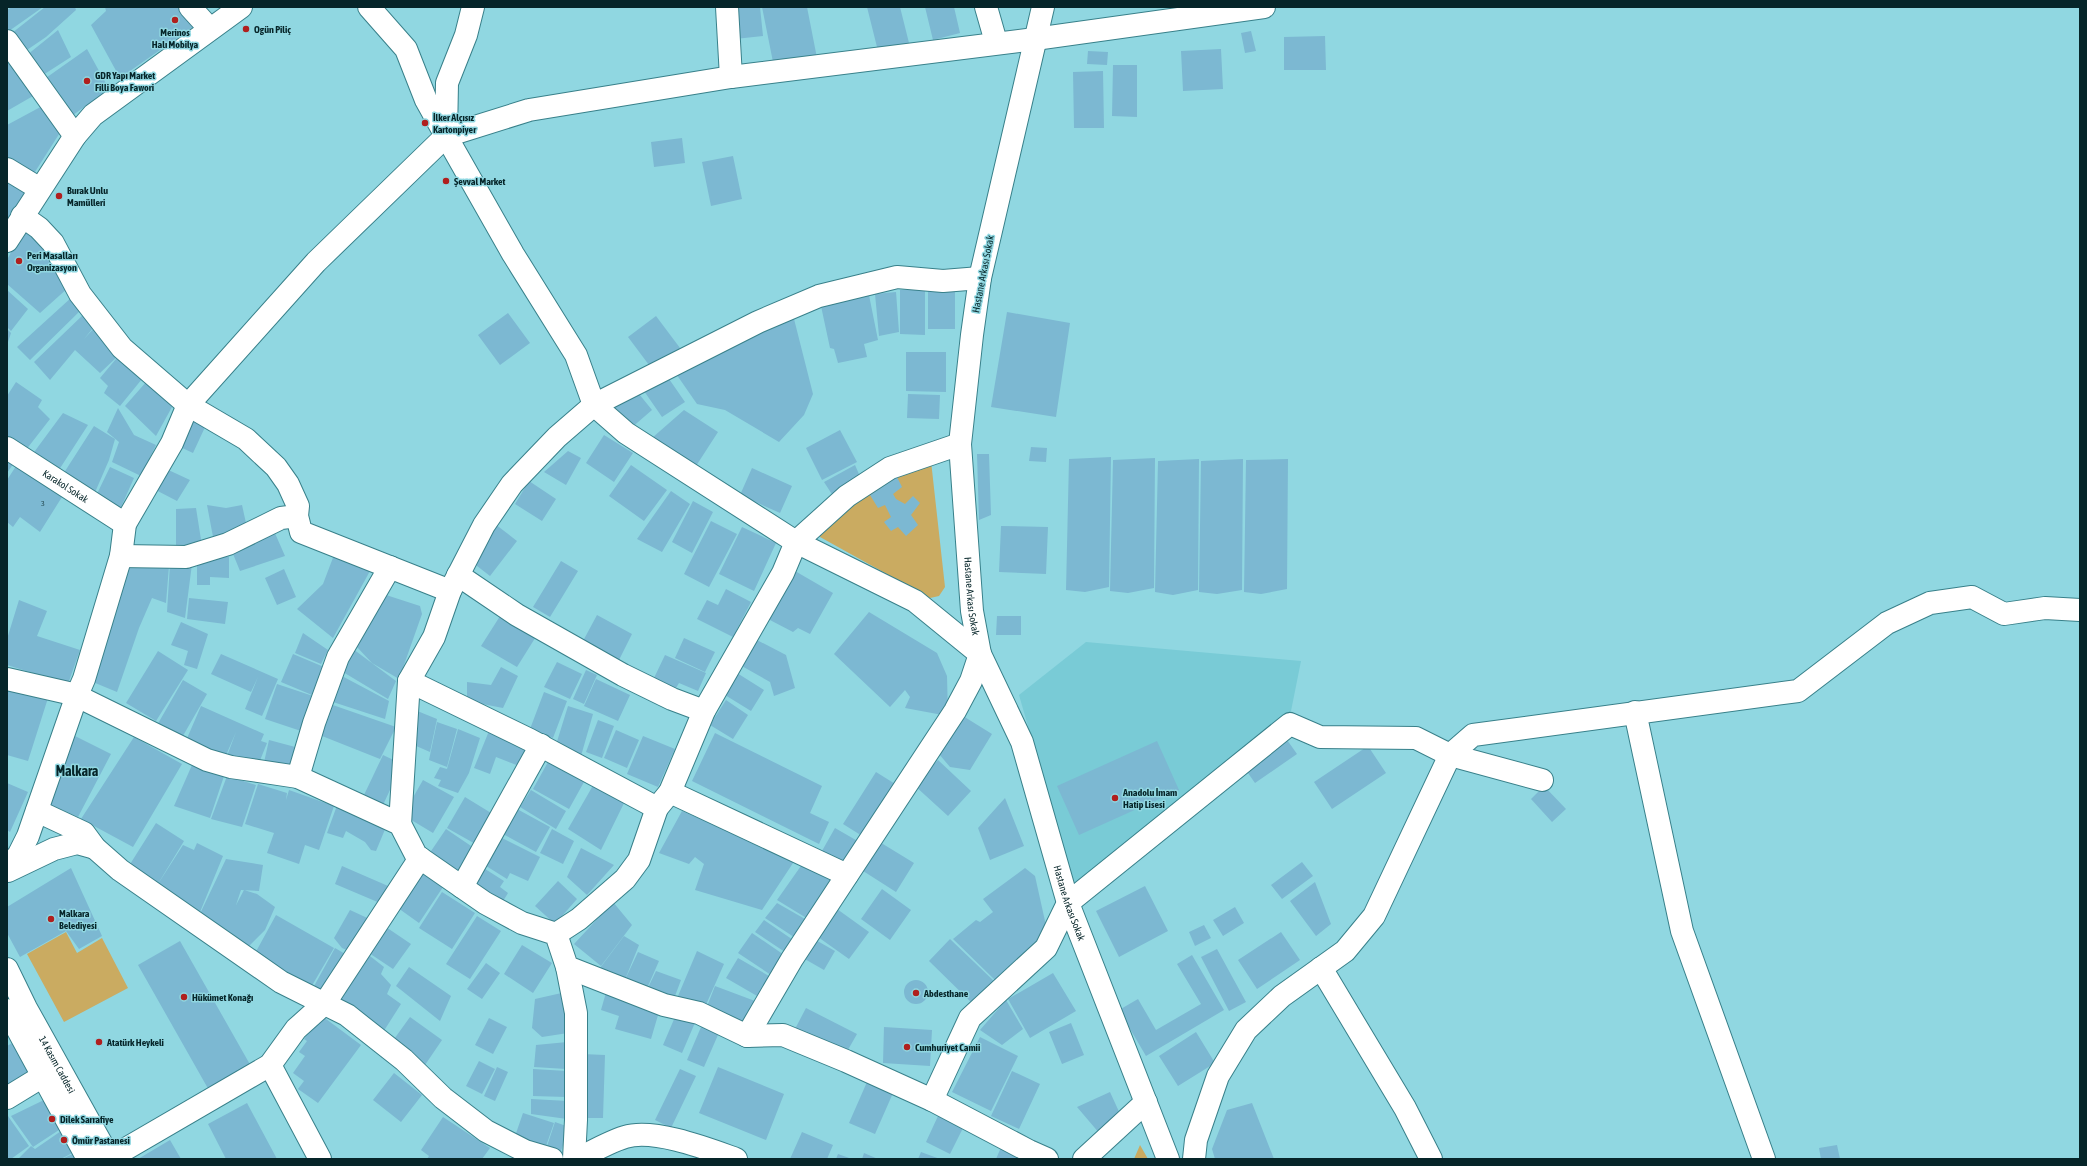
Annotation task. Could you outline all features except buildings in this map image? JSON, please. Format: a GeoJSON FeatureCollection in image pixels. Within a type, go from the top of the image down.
{"type":"FeatureCollection","features":[{"type":"Feature","properties":{"kind":"street"},"geometry":{"type":"LineString","coordinates":[[190,7],[210,29]]}},
{"type":"Feature","properties":{"kind":"street"},"geometry":{"type":"LineString","coordinates":[[7,241],[76,136],[93,115],[241,7]]}},
{"type":"Feature","properties":{"kind":"street"},"geometry":{"type":"LineString","coordinates":[[368,7],[406,49],[426,100],[446,136],[513,254],[576,354],[594,405],[626,433],[796,542],[915,601],[980,654],[971,681],[955,711],[792,959],[747,1036]]}},
{"type":"Feature","properties":{"kind":"street"},"geometry":{"type":"LineString","coordinates":[[446,136],[447,83],[466,35],[473,7]]}},
{"type":"Feature","properties":{"kind":"street"},"geometry":{"type":"LineString","coordinates":[[727,7],[732,77]]}},
{"type":"Feature","properties":{"kind":"street"},"geometry":{"type":"LineString","coordinates":[[986,7],[996,42]]}},
{"type":"Feature","properties":{"kind":"street","name":"Hastane Arkası Sokak"},"geometry":{"type":"LineString","coordinates":[[1043,7],[980,278],[972,335],[960,444],[972,611],[980,654],[1022,742],[1068,903],[1168,1159]]}},
{"type":"Feature","properties":{"kind":"street"},"geometry":{"type":"LineString","coordinates":[[7,870],[19,854],[37,811],[84,679],[121,556],[125,524],[172,443],[188,405],[316,262],[446,136],[529,110],[732,77],[996,42],[1035,39],[1259,7]]}},
{"type":"Feature","properties":{"kind":"street"},"geometry":{"type":"LineString","coordinates":[[7,41],[76,136]]}},
{"type":"Feature","properties":{"kind":"street"},"geometry":{"type":"LineString","coordinates":[[7,169],[40,189]]}},
{"type":"Feature","properties":{"kind":"street"},"geometry":{"type":"LineString","coordinates":[[22,216],[39,228],[53,243],[80,294],[122,348],[188,405],[240,434],[276,467],[288,484],[298,506],[297,516],[301,532],[390,567],[454,583],[517,615],[623,675],[672,699],[704,711]]}},
{"type":"Feature","properties":{"kind":"street"},"geometry":{"type":"LineString","coordinates":[[556,934],[522,923],[485,903],[420,858],[416,855],[400,824],[409,681],[434,637],[454,583],[484,525],[512,484],[557,436],[594,405],[758,322],[819,296],[897,277],[943,281],[980,278]]}},
{"type":"Feature","properties":{"kind":"street"},"geometry":{"type":"LineString","coordinates":[[556,934],[579,919],[625,879],[639,860],[704,711],[783,573],[796,542],[847,496],[890,468],[960,444]]}},
{"type":"Feature","properties":{"kind":"street","name":"Karakol Sokak"},"geometry":{"type":"LineString","coordinates":[[7,448],[125,524]]}},
{"type":"Feature","properties":{"kind":"street"},"geometry":{"type":"LineString","coordinates":[[121,556],[186,557],[228,544],[281,518],[297,516]]}},
{"type":"Feature","properties":{"kind":"street"},"geometry":{"type":"LineString","coordinates":[[298,777],[314,723],[338,657],[390,567]]}},
{"type":"Feature","properties":{"kind":"street"},"geometry":{"type":"LineString","coordinates":[[1194,1159],[1196,1140],[1218,1076],[1246,1030],[1282,996],[1345,951],[1374,916],[1450,755],[1473,735],[1798,691],[1887,623],[1930,603],[1972,597],[2004,614],[2045,608],[2080,610]]}},
{"type":"Feature","properties":{"kind":"street"},"geometry":{"type":"LineString","coordinates":[[7,679],[77,696],[207,760],[232,767],[298,777],[400,824]]}},
{"type":"Feature","properties":{"kind":"street"},"geometry":{"type":"LineString","coordinates":[[409,681],[541,745],[664,800],[847,875]]}},
{"type":"Feature","properties":{"kind":"street"},"geometry":{"type":"LineString","coordinates":[[1635,712],[1682,931],[1764,1159]]}},
{"type":"Feature","properties":{"kind":"street"},"geometry":{"type":"LineString","coordinates":[[932,1100],[970,1018],[1046,948],[1068,903],[1290,724],[1320,736],[1416,738],[1450,755],[1542,780]]}},
{"type":"Feature","properties":{"kind":"street"},"geometry":{"type":"LineString","coordinates":[[462,887],[541,745]]}},
{"type":"Feature","properties":{"kind":"street"},"geometry":{"type":"LineString","coordinates":[[37,811],[84,833],[95,848],[120,870],[281,982],[347,1015],[404,1060],[443,1098],[486,1132],[525,1151],[552,1159]]}},
{"type":"Feature","properties":{"kind":"street"},"geometry":{"type":"LineString","coordinates":[[7,870],[54,849],[77,843],[95,848]]}},
{"type":"Feature","properties":{"kind":"street"},"geometry":{"type":"LineString","coordinates":[[110,1159],[270,1066],[296,1029],[325,1003],[420,858]]}},
{"type":"Feature","properties":{"kind":"street"},"geometry":{"type":"LineString","coordinates":[[556,934],[567,967],[576,1013],[576,1120],[574,1159]]}},
{"type":"Feature","properties":{"kind":"street"},"geometry":{"type":"LineString","coordinates":[[567,967],[664,1005],[699,1013],[747,1036],[783,1036],[846,1061],[932,1100],[1047,1159]]}},
{"type":"Feature","properties":{"kind":"street"},"geometry":{"type":"LineString","coordinates":[[1321,968],[1405,1108],[1430,1159]]}},
{"type":"Feature","properties":{"kind":"street","name":"14 Kasım Caddesi"},"geometry":{"type":"LineString","coordinates":[[7,969],[26,1008],[110,1159]]}},
{"type":"Feature","properties":{"kind":"street","name":"14 Kasım Caddesi"},"geometry":{"type":"LineString","coordinates":[[7,1010],[13,1038],[43,1076],[88,1159]]}},
{"type":"Feature","properties":{"kind":"street"},"geometry":{"type":"LineString","coordinates":[[270,1066],[320,1159]]}},
{"type":"Feature","properties":{"kind":"street"},"geometry":{"type":"LineString","coordinates":[[7,1098],[43,1076]]}},
{"type":"Feature","properties":{"kind":"street"},"geometry":{"type":"LineString","coordinates":[[1084,1159],[1146,1102]]}},
{"type":"Feature","properties":{"kind":"street"},"geometry":{"type":"LineString","coordinates":[[578,1159],[616,1140],[626,1136],[636,1135],[666,1138],[736,1159]]}},
{"type":"Feature","properties":{"kind":"shaded area"},"geometry":{"type":"Polygon","coordinates":[[[931,461],[945,587],[939,596],[930,598],[820,537],[820,531],[864,493],[896,475],[931,461]]]}},
{"type":"Feature","properties":{"kind":"shaded area","name":"Anadolu İmam Hatip Lisesi"},"geometry":{"type":"Polygon","coordinates":[[[1086,642],[1301,661],[1291,711],[1074,886],[1019,695],[1086,642]]]}},
{"type":"Feature","properties":{"kind":"shaded area"},"geometry":{"type":"Polygon","coordinates":[[[66,932],[77,953],[102,938],[128,988],[64,1022],[27,954],[66,932]]]}},
{"type":"Feature","properties":{"kind":"shaded area"},"geometry":{"type":"Polygon","coordinates":[[[1140,1145],[1148,1159],[1134,1159],[1140,1145]]]}},
{"type":"Feature","properties":{"kind":"place","name":"Merinos Halı Mobilya"},"geometry":{"type":"Point","coordinates":[175,20]}},
{"type":"Feature","properties":{"kind":"place","name":"Ogün Piliç"},"geometry":{"type":"Point","coordinates":[246,29]}},
{"type":"Feature","properties":{"kind":"place","name":"GDR Yapı Market Filli Boya Fawori"},"geometry":{"type":"Point","coordinates":[87,81]}},
{"type":"Feature","properties":{"kind":"place","name":"İlker Alçısız Kartonpiyer"},"geometry":{"type":"Point","coordinates":[425,123]}},
{"type":"Feature","properties":{"kind":"place","name":"Şevval Market"},"geometry":{"type":"Point","coordinates":[446,181]}},
{"type":"Feature","properties":{"kind":"place","name":"Burak Unlu Mamülleri"},"geometry":{"type":"Point","coordinates":[59,196]}},
{"type":"Feature","properties":{"kind":"place","name":"Peri Masalları Organizasyon"},"geometry":{"type":"Point","coordinates":[19,261]}},
{"type":"Feature","properties":{"kind":"place","name":"Anadolu İmam Hatip Lisesi"},"geometry":{"type":"Point","coordinates":[1115,798]}},
{"type":"Feature","properties":{"kind":"place","name":"Malkara Belediyesi"},"geometry":{"type":"Point","coordinates":[51,919]}},
{"type":"Feature","properties":{"kind":"place","name":"Abdesthane"},"geometry":{"type":"Point","coordinates":[916,993]}},
{"type":"Feature","properties":{"kind":"place","name":"Hükümet Konağı"},"geometry":{"type":"Point","coordinates":[184,997]}},
{"type":"Feature","properties":{"kind":"place","name":"Atatürk Heykeli"},"geometry":{"type":"Point","coordinates":[99,1042]}},
{"type":"Feature","properties":{"kind":"place","name":"Cumhuriyet Camii"},"geometry":{"type":"Point","coordinates":[907,1047]}},
{"type":"Feature","properties":{"kind":"place","name":"Dilek Sarrafiye"},"geometry":{"type":"Point","coordinates":[52,1119]}},
{"type":"Feature","properties":{"kind":"place","name":"Ömür Pastanesi"},"geometry":{"type":"Point","coordinates":[64,1140]}},
{"type":"Feature","properties":{"kind":"district","name":"Malkara"},"geometry":{"type":"Point","coordinates":[77,771]}}]}
